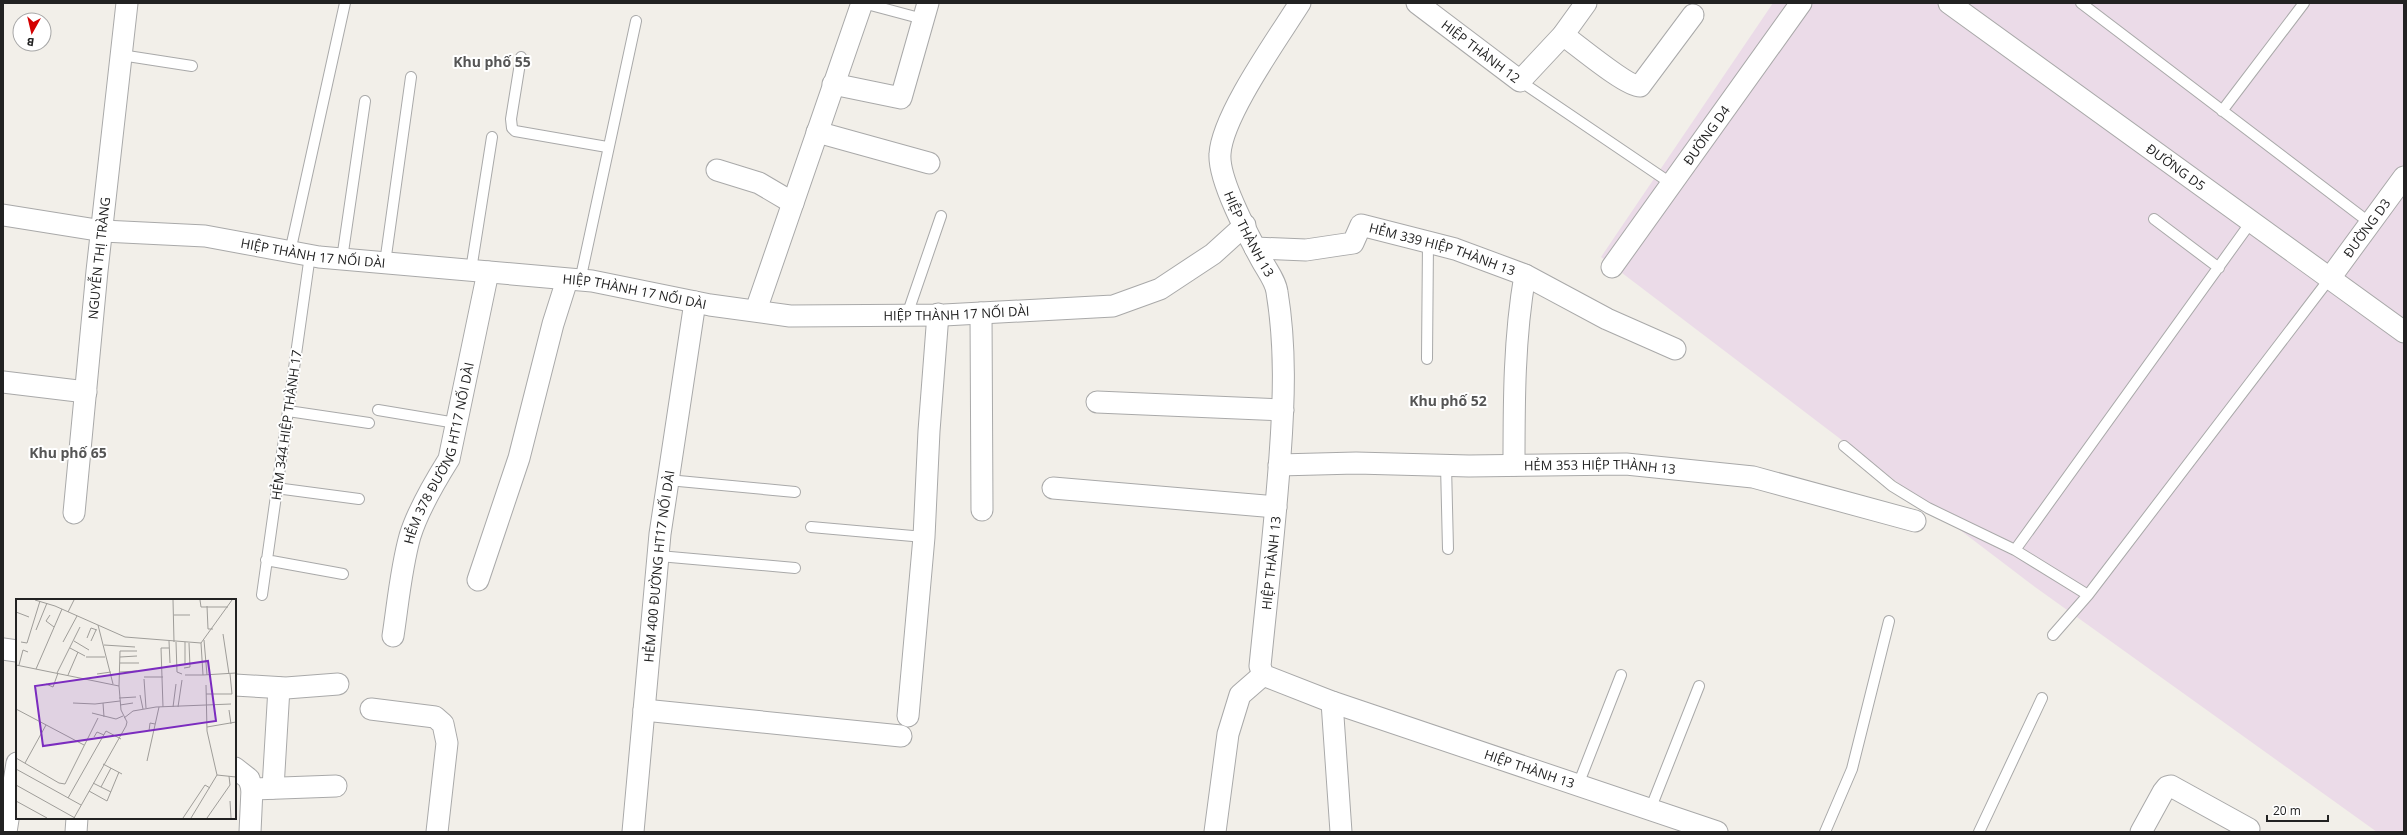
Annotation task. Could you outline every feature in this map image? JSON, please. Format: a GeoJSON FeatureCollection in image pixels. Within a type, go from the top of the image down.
{"type":"FeatureCollection","features":[{"type":"Feature","properties":{"kind":"street","name":"NGUYỄN THỊ TRÀNG"},"geometry":{"type":"LineString","coordinates":[[74,513],[127,3]]}},
{"type":"Feature","properties":{"kind":"street"},"geometry":{"type":"LineString","coordinates":[[756,310],[862,3]]}},
{"type":"Feature","properties":{"kind":"street","name":"HIỆP THÀNH 13"},"geometry":{"type":"LineString","coordinates":[[1300,3],[1237,105],[1225,132],[1220,154],[1221,168],[1236,208],[1277,289],[1283,332],[1283,410],[1276,507],[1260,666],[1264,675],[1332,702],[1717,832]]}},
{"type":"Feature","properties":{"kind":"street","name":"HIỆP THÀNH 12"},"geometry":{"type":"LineString","coordinates":[[1417,3],[1520,81],[1563,34],[1586,3]]}},
{"type":"Feature","properties":{"kind":"street","name":"ĐƯỜNG D4"},"geometry":{"type":"LineString","coordinates":[[1612,267],[1801,3]]}},
{"type":"Feature","properties":{"kind":"street","name":"ĐƯỜNG D5"},"geometry":{"type":"LineString","coordinates":[[1948,3],[2404,332]]}},
{"type":"Feature","properties":{"kind":"street"},"geometry":{"type":"LineString","coordinates":[[833,84],[901,98],[926,11]]}},
{"type":"Feature","properties":{"kind":"street"},"geometry":{"type":"LineString","coordinates":[[1563,34],[1603,65],[1632,84],[1640,86],[1693,15]]}},
{"type":"Feature","properties":{"kind":"street"},"geometry":{"type":"LineString","coordinates":[[817,132],[929,163]]}},
{"type":"Feature","properties":{"kind":"street"},"geometry":{"type":"LineString","coordinates":[[716,170],[759,183],[793,204]]}},
{"type":"Feature","properties":{"kind":"street","name":"ĐƯỜNG D3"},"geometry":{"type":"LineString","coordinates":[[2330,278],[2404,177]]}},
{"type":"Feature","properties":{"kind":"street","name":"HIỆP THÀNH 17 NỐI DÀI"},"geometry":{"type":"LineString","coordinates":[[3,215],[103,231],[205,236],[290,252],[342,259],[592,281],[695,302],[790,316],[981,313],[1113,306],[1160,289],[1213,254],[1245,225]]}},
{"type":"Feature","properties":{"kind":"street","name":"HẺM 339 HIỆP THÀNH 13"},"geometry":{"type":"LineString","coordinates":[[1256,248],[1306,250],[1353,243],[1361,225],[1455,249],[1524,276],[1606,319],[1675,349]]}},
{"type":"Feature","properties":{"kind":"street","name":"HẺM 378 ĐƯỜNG HT17 NỐI DÀI"},"geometry":{"type":"LineString","coordinates":[[393,636],[400,583],[410,535],[436,480],[449,459],[456,423],[479,271]]}},
{"type":"Feature","properties":{"kind":"street"},"geometry":{"type":"LineString","coordinates":[[1514,465],[1514,407],[1520,305],[1524,276]]}},
{"type":"Feature","properties":{"kind":"street"},"geometry":{"type":"LineString","coordinates":[[478,580],[519,458],[553,324],[573,280]]}},
{"type":"Feature","properties":{"kind":"street","name":"HẺM 400 ĐƯỜNG HT17 NỐI DÀI"},"geometry":{"type":"LineString","coordinates":[[633,832],[659,556],[668,480],[695,302]]}},
{"type":"Feature","properties":{"kind":"street"},"geometry":{"type":"LineString","coordinates":[[981,313],[982,510]]}},
{"type":"Feature","properties":{"kind":"street"},"geometry":{"type":"LineString","coordinates":[[908,716],[924,537],[929,431],[938,314]]}},
{"type":"Feature","properties":{"kind":"street"},"geometry":{"type":"LineString","coordinates":[[3,382],[86,392]]}},
{"type":"Feature","properties":{"kind":"street"},"geometry":{"type":"LineString","coordinates":[[1096,402],[1283,410]]}},
{"type":"Feature","properties":{"kind":"street","name":"HẺM 353 HIỆP THÀNH 13"},"geometry":{"type":"LineString","coordinates":[[1279,465],[1356,463],[1446,465],[1626,464],[1753,477],[1915,521]]}},
{"type":"Feature","properties":{"kind":"street"},"geometry":{"type":"LineString","coordinates":[[1053,488],[1276,507]]}},
{"type":"Feature","properties":{"kind":"street"},"geometry":{"type":"LineString","coordinates":[[3,649],[16,651]]}},
{"type":"Feature","properties":{"kind":"street"},"geometry":{"type":"LineString","coordinates":[[1215,832],[1228,734],[1240,695],[1264,675]]}},
{"type":"Feature","properties":{"kind":"street"},"geometry":{"type":"LineString","coordinates":[[236,685],[279,688],[338,684]]}},
{"type":"Feature","properties":{"kind":"street"},"geometry":{"type":"LineString","coordinates":[[273,788],[279,688]]}},
{"type":"Feature","properties":{"kind":"street"},"geometry":{"type":"LineString","coordinates":[[1332,702],[1341,832]]}},
{"type":"Feature","properties":{"kind":"street"},"geometry":{"type":"LineString","coordinates":[[371,709],[435,717],[443,724],[448,743],[437,832]]}},
{"type":"Feature","properties":{"kind":"street"},"geometry":{"type":"LineString","coordinates":[[644,710],[901,736]]}},
{"type":"Feature","properties":{"kind":"street"},"geometry":{"type":"LineString","coordinates":[[6,832],[16,769]]}},
{"type":"Feature","properties":{"kind":"street"},"geometry":{"type":"LineString","coordinates":[[236,769],[249,778],[252,789],[250,832]]}},
{"type":"Feature","properties":{"kind":"street"},"geometry":{"type":"LineString","coordinates":[[252,789],[336,786]]}},
{"type":"Feature","properties":{"kind":"street"},"geometry":{"type":"LineString","coordinates":[[2141,832],[2163,792],[2167,787],[2171,786],[2249,829]]}},
{"type":"Feature","properties":{"kind":"street"},"geometry":{"type":"LineString","coordinates":[[76,832],[77,819]]}},
{"type":"Feature","properties":{"kind":"lane"},"geometry":{"type":"LineString","coordinates":[[290,252],[345,3]]}},
{"type":"Feature","properties":{"kind":"lane"},"geometry":{"type":"LineString","coordinates":[[862,3],[926,11]]}},
{"type":"Feature","properties":{"kind":"lane"},"geometry":{"type":"LineString","coordinates":[[2081,3],[2370,223]]}},
{"type":"Feature","properties":{"kind":"lane"},"geometry":{"type":"LineString","coordinates":[[2222,111],[2304,3]]}},
{"type":"Feature","properties":{"kind":"lane"},"geometry":{"type":"LineString","coordinates":[[573,280],[607,147],[636,21]]}},
{"type":"Feature","properties":{"kind":"lane"},"geometry":{"type":"LineString","coordinates":[[121,55],[192,66]]}},
{"type":"Feature","properties":{"kind":"lane"},"geometry":{"type":"LineString","coordinates":[[521,56],[512,118],[512,128],[515,131],[607,147]]}},
{"type":"Feature","properties":{"kind":"lane"},"geometry":{"type":"LineString","coordinates":[[385,263],[412,77]]}},
{"type":"Feature","properties":{"kind":"lane"},"geometry":{"type":"LineString","coordinates":[[1520,81],[1672,184]]}},
{"type":"Feature","properties":{"kind":"lane"},"geometry":{"type":"LineString","coordinates":[[342,259],[365,101]]}},
{"type":"Feature","properties":{"kind":"lane"},"geometry":{"type":"LineString","coordinates":[[479,271],[492,137]]}},
{"type":"Feature","properties":{"kind":"lane"},"geometry":{"type":"LineString","coordinates":[[906,315],[941,216]]}},
{"type":"Feature","properties":{"kind":"lane"},"geometry":{"type":"LineString","coordinates":[[2154,219],[2219,268]]}},
{"type":"Feature","properties":{"kind":"lane"},"geometry":{"type":"LineString","coordinates":[[2015,550],[2251,222]]}},
{"type":"Feature","properties":{"kind":"lane"},"geometry":{"type":"LineString","coordinates":[[1427,359],[1428,242]]}},
{"type":"Feature","properties":{"kind":"lane","name":"HẺM 344 HIỆP THÀNH 17"},"geometry":{"type":"LineString","coordinates":[[262,595],[310,255]]}},
{"type":"Feature","properties":{"kind":"lane"},"geometry":{"type":"LineString","coordinates":[[2053,635],[2088,595],[2330,278]]}},
{"type":"Feature","properties":{"kind":"lane"},"geometry":{"type":"LineString","coordinates":[[378,410],[456,423]]}},
{"type":"Feature","properties":{"kind":"lane"},"geometry":{"type":"LineString","coordinates":[[288,411],[369,424]]}},
{"type":"Feature","properties":{"kind":"lane"},"geometry":{"type":"LineString","coordinates":[[1844,446],[1892,486],[1928,508],[2015,550],[2088,595]]}},
{"type":"Feature","properties":{"kind":"lane"},"geometry":{"type":"LineString","coordinates":[[1446,465],[1448,549]]}},
{"type":"Feature","properties":{"kind":"lane"},"geometry":{"type":"LineString","coordinates":[[668,480],[795,492]]}},
{"type":"Feature","properties":{"kind":"lane"},"geometry":{"type":"LineString","coordinates":[[276,488],[359,499]]}},
{"type":"Feature","properties":{"kind":"lane"},"geometry":{"type":"LineString","coordinates":[[811,527],[924,537]]}},
{"type":"Feature","properties":{"kind":"lane"},"geometry":{"type":"LineString","coordinates":[[659,556],[794,568]]}},
{"type":"Feature","properties":{"kind":"lane"},"geometry":{"type":"LineString","coordinates":[[266,560],[343,574]]}},
{"type":"Feature","properties":{"kind":"lane"},"geometry":{"type":"LineString","coordinates":[[1825,832],[1852,770],[1888,621]]}},
{"type":"Feature","properties":{"kind":"lane"},"geometry":{"type":"LineString","coordinates":[[1578,785],[1621,675]]}},
{"type":"Feature","properties":{"kind":"lane"},"geometry":{"type":"LineString","coordinates":[[1650,810],[1699,686]]}},
{"type":"Feature","properties":{"kind":"lane"},"geometry":{"type":"LineString","coordinates":[[1978,832],[2042,698]]}},
{"type":"Feature","properties":{"kind":"shaded area"},"geometry":{"type":"Polygon","coordinates":[[[1773,3],[2404,3],[2404,832],[2377,832],[2035,587],[1601,257],[1773,3]]]}},
{"type":"Feature","properties":{"kind":"district","name":"Khu phố 55"},"geometry":{"type":"Point","coordinates":[492,61]}},
{"type":"Feature","properties":{"kind":"district","name":"Khu phố 52"},"geometry":{"type":"Point","coordinates":[1448,400]}},
{"type":"Feature","properties":{"kind":"district","name":"Khu phố 65"},"geometry":{"type":"Point","coordinates":[68,452]}}]}
